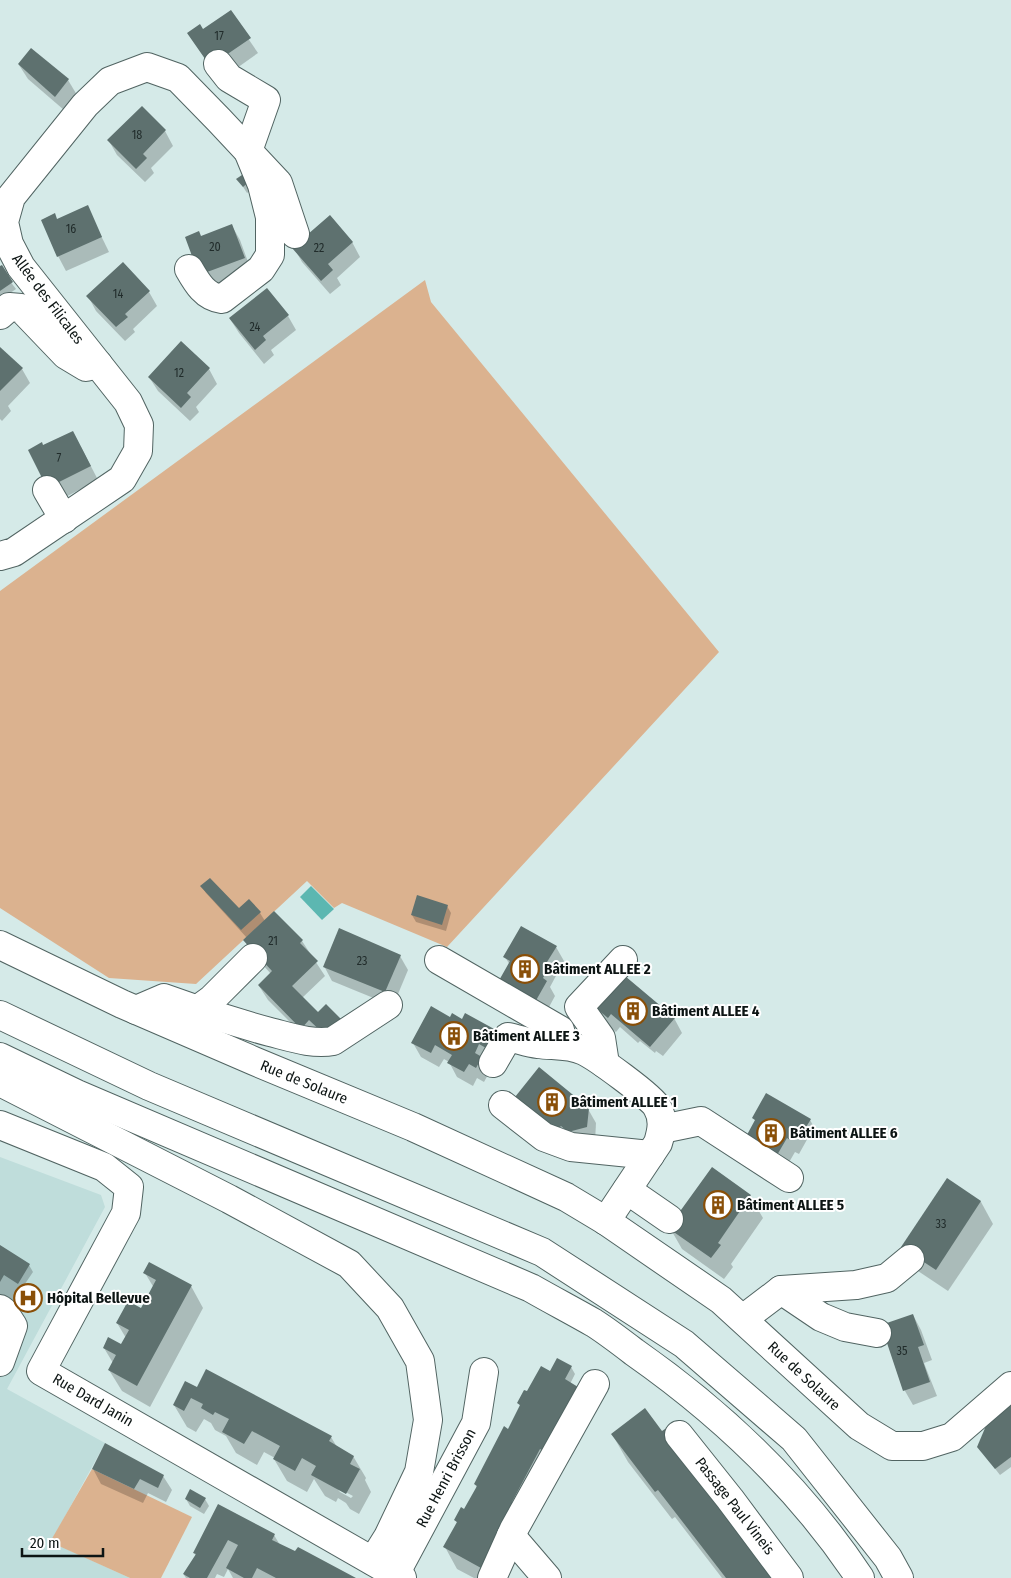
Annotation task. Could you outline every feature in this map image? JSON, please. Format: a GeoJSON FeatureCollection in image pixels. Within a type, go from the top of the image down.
{"type":"FeatureCollection","features":[{"type":"Feature","properties":{"kind":"main road"},"geometry":{"type":"LineString","coordinates":[[218,64],[229,78],[266,100],[248,151],[278,183],[295,234]]}},
{"type":"Feature","properties":{"kind":"main road","name":"Allée des Filicales"},"geometry":{"type":"LineString","coordinates":[[0,556],[14,552],[122,479],[138,451],[139,425],[128,402],[21,267],[9,244],[4,222],[11,197],[85,105],[110,80],[147,67],[178,78],[248,151],[262,185],[270,217],[272,242],[270,256],[261,270],[222,299],[212,298],[196,282],[189,269]]}},
{"type":"Feature","properties":{"kind":"main road"},"geometry":{"type":"LineString","coordinates":[[0,315],[9,307],[21,308],[66,355],[86,367],[98,364]]}},
{"type":"Feature","properties":{"kind":"main road"},"geometry":{"type":"LineString","coordinates":[[47,490],[64,519]]}},
{"type":"Feature","properties":{"kind":"main road","name":"Rue de Solaure"},"geometry":{"type":"LineString","coordinates":[[0,945],[136,1010],[413,1127],[566,1197],[721,1300],[859,1426],[892,1446],[923,1446],[952,1437],[1011,1386]]}},
{"type":"Feature","properties":{"kind":"main road"},"geometry":{"type":"LineString","coordinates":[[211,1010],[253,958]]}},
{"type":"Feature","properties":{"kind":"main road"},"geometry":{"type":"LineString","coordinates":[[439,960],[554,1040],[584,1051],[603,1051]]}},
{"type":"Feature","properties":{"kind":"main road"},"geometry":{"type":"LineString","coordinates":[[606,1222],[632,1194],[659,1145],[661,1117],[656,1105],[603,1051],[579,1007],[623,960]]}},
{"type":"Feature","properties":{"kind":"main road"},"geometry":{"type":"LineString","coordinates":[[136,1010],[164,998],[211,1010],[288,1036],[323,1043],[333,1041],[388,1005]]}},
{"type":"Feature","properties":{"kind":"main road"},"geometry":{"type":"LineString","coordinates":[[0,1015],[149,1086],[542,1252],[684,1344],[794,1439],[888,1558],[899,1578]]}},
{"type":"Feature","properties":{"kind":"main road"},"geometry":{"type":"LineString","coordinates":[[494,1063],[508,1037],[554,1040]]}},
{"type":"Feature","properties":{"kind":"main road"},"geometry":{"type":"LineString","coordinates":[[0,1057],[77,1094],[531,1288],[594,1324],[666,1374],[721,1420],[768,1465],[811,1514],[860,1578]]}},
{"type":"Feature","properties":{"kind":"main road"},"geometry":{"type":"LineString","coordinates":[[0,1082],[229,1199],[349,1264],[390,1308],[420,1361],[428,1420],[420,1472],[388,1538],[391,1573]]}},
{"type":"Feature","properties":{"kind":"main road"},"geometry":{"type":"LineString","coordinates":[[503,1104],[544,1136],[571,1147],[623,1151],[659,1145],[701,1121],[790,1178]]}},
{"type":"Feature","properties":{"kind":"main road","name":"Rue Dard Janin"},"geometry":{"type":"LineString","coordinates":[[0,1125],[104,1167],[129,1187],[126,1213],[41,1371],[391,1573]]}},
{"type":"Feature","properties":{"kind":"main road"},"geometry":{"type":"LineString","coordinates":[[632,1194],[669,1219]]}},
{"type":"Feature","properties":{"kind":"main road"},"geometry":{"type":"LineString","coordinates":[[743,1319],[796,1295],[887,1278],[910,1259]]}},
{"type":"Feature","properties":{"kind":"main road"},"geometry":{"type":"LineString","coordinates":[[796,1295],[821,1317],[845,1327],[877,1333]]}},
{"type":"Feature","properties":{"kind":"main road"},"geometry":{"type":"LineString","coordinates":[[0,1309],[13,1326],[0,1362]]}},
{"type":"Feature","properties":{"kind":"main road","name":"Rue Henri Brisson"},"geometry":{"type":"LineString","coordinates":[[391,1573],[476,1423],[484,1372]]}},
{"type":"Feature","properties":{"kind":"main road"},"geometry":{"type":"LineString","coordinates":[[492,1578],[511,1536],[599,1378]]}},
{"type":"Feature","properties":{"kind":"main road","name":"Passage Paul Vineis"},"geometry":{"type":"LineString","coordinates":[[680,1435],[789,1578]]}},
{"type":"Feature","properties":{"kind":"main road"},"geometry":{"type":"LineString","coordinates":[[511,1536],[547,1578]]}},
{"type":"Feature","properties":{"kind":"shaded area"},"geometry":{"type":"Polygon","coordinates":[[[425,280],[431,302],[719,652],[447,947],[342,903],[334,908],[307,881],[196,984],[109,978],[0,908],[0,591],[425,280]]]}},
{"type":"Feature","properties":{"kind":"shaded area","name":"Hôpital Bellevue"},"geometry":{"type":"Polygon","coordinates":[[[0,1157],[101,1195],[105,1207],[7,1389],[105,1443],[51,1542],[130,1578],[0,1578],[0,1157]]]}},
{"type":"Feature","properties":{"kind":"shaded area"},"geometry":{"type":"Polygon","coordinates":[[[92,1469],[192,1517],[161,1578],[130,1578],[50,1542],[92,1469]]]}},
{"type":"Feature","properties":{"kind":"water"},"geometry":{"type":"Polygon","coordinates":[[[311,886],[334,909],[322,920],[300,897],[311,886]]]}},
{"type":"Feature","properties":{"kind":"building"},"geometry":{"type":"Polygon","coordinates":[[[231,10],[251,38],[210,66],[187,33],[200,24],[203,29],[231,10]]]}},
{"type":"Feature","properties":{"kind":"building"},"geometry":{"type":"Polygon","coordinates":[[[31,48],[69,79],[55,97],[18,64],[31,48]]]}},
{"type":"Feature","properties":{"kind":"building"},"geometry":{"type":"Polygon","coordinates":[[[142,106],[166,130],[143,154],[147,158],[136,169],[107,140],[142,106]]]}},
{"type":"Feature","properties":{"kind":"building"},"geometry":{"type":"Polygon","coordinates":[[[245,173],[251,180],[243,187],[236,179],[245,173]]]}},
{"type":"Feature","properties":{"kind":"building"},"geometry":{"type":"Polygon","coordinates":[[[88,205],[102,237],[57,257],[41,220],[55,213],[57,219],[88,205]]]}},
{"type":"Feature","properties":{"kind":"building"},"geometry":{"type":"Polygon","coordinates":[[[330,215],[353,242],[328,264],[333,270],[321,281],[292,248],[330,215]]]}},
{"type":"Feature","properties":{"kind":"building"},"geometry":{"type":"Polygon","coordinates":[[[232,224],[245,258],[199,275],[185,237],[199,231],[201,236],[232,224]]]}},
{"type":"Feature","properties":{"kind":"building"},"geometry":{"type":"Polygon","coordinates":[[[123,262],[150,291],[125,314],[128,317],[116,327],[86,296],[123,262]]]}},
{"type":"Feature","properties":{"kind":"building"},"geometry":{"type":"Polygon","coordinates":[[[2,265],[13,282],[0,291],[0,266],[2,265]]]}},
{"type":"Feature","properties":{"kind":"building"},"geometry":{"type":"Polygon","coordinates":[[[267,288],[289,315],[263,336],[266,340],[255,350],[229,318],[267,288]]]}},
{"type":"Feature","properties":{"kind":"building"},"geometry":{"type":"Polygon","coordinates":[[[181,341],[210,368],[187,393],[191,397],[181,408],[148,377],[181,341]]]}},
{"type":"Feature","properties":{"kind":"building"},"geometry":{"type":"Polygon","coordinates":[[[0,347],[23,368],[0,391],[0,347]]]}},
{"type":"Feature","properties":{"kind":"building"},"geometry":{"type":"Polygon","coordinates":[[[73,431],[91,466],[47,488],[28,450],[42,442],[43,445],[73,431]]]}},
{"type":"Feature","properties":{"kind":"building"},"geometry":{"type":"Polygon","coordinates":[[[210,878],[239,908],[249,899],[261,912],[241,930],[200,886],[210,878]]]}},
{"type":"Feature","properties":{"kind":"building"},"geometry":{"type":"Polygon","coordinates":[[[417,895],[448,905],[442,925],[411,915],[417,895]]]}},
{"type":"Feature","properties":{"kind":"building"},"geometry":{"type":"Polygon","coordinates":[[[274,911],[303,940],[300,943],[318,961],[292,986],[318,1012],[326,1004],[343,1021],[327,1037],[309,1020],[301,1029],[258,985],[272,971],[243,940],[274,911]]]}},
{"type":"Feature","properties":{"kind":"building","name":"Bâtiment ALLEE 2"},"geometry":{"type":"Polygon","coordinates":[[[521,926],[557,946],[547,962],[551,963],[543,978],[547,981],[534,1004],[497,984],[510,961],[503,957],[521,926]]]}},
{"type":"Feature","properties":{"kind":"building"},"geometry":{"type":"Polygon","coordinates":[[[339,928],[401,955],[385,992],[323,967],[339,928]]]}},
{"type":"Feature","properties":{"kind":"building","name":"Bâtiment ALLEE 4"},"geometry":{"type":"Polygon","coordinates":[[[625,976],[675,1018],[650,1047],[611,1014],[608,1018],[597,1009],[625,976]]]}},
{"type":"Feature","properties":{"kind":"building","name":"Bâtiment ALLEE 3"},"geometry":{"type":"Polygon","coordinates":[[[431,1006],[450,1017],[452,1013],[462,1019],[465,1013],[496,1030],[486,1048],[479,1044],[475,1053],[482,1057],[476,1068],[469,1064],[464,1072],[447,1063],[452,1055],[435,1045],[431,1053],[411,1043],[431,1006]]]}},
{"type":"Feature","properties":{"kind":"building","name":"Bâtiment ALLEE 1"},"geometry":{"type":"Polygon","coordinates":[[[539,1067],[589,1108],[587,1127],[568,1132],[561,1126],[556,1131],[515,1097],[539,1067]]]}},
{"type":"Feature","properties":{"kind":"building","name":"Bâtiment ALLEE 6"},"geometry":{"type":"Polygon","coordinates":[[[766,1093],[811,1119],[803,1132],[798,1128],[790,1140],[787,1138],[773,1162],[742,1144],[755,1120],[752,1118],[766,1093]]]}},
{"type":"Feature","properties":{"kind":"building","name":"Bâtiment ALLEE 5"},"geometry":{"type":"Polygon","coordinates":[[[712,1167],[751,1195],[718,1243],[721,1245],[711,1258],[668,1228],[712,1167]]]}},
{"type":"Feature","properties":{"kind":"building"},"geometry":{"type":"Polygon","coordinates":[[[947,1178],[981,1201],[936,1270],[901,1247],[947,1178]]]}},
{"type":"Feature","properties":{"kind":"building"},"geometry":{"type":"Polygon","coordinates":[[[0,1245],[30,1264],[18,1284],[4,1275],[0,1282],[0,1245]]]}},
{"type":"Feature","properties":{"kind":"building"},"geometry":{"type":"Polygon","coordinates":[[[149,1262],[192,1285],[137,1386],[108,1370],[116,1355],[103,1348],[108,1337],[121,1344],[129,1330],[116,1323],[128,1301],[141,1308],[156,1280],[143,1273],[149,1262]]]}},
{"type":"Feature","properties":{"kind":"building"},"geometry":{"type":"Polygon","coordinates":[[[913,1314],[924,1345],[918,1347],[930,1382],[903,1391],[881,1325],[913,1314]]]}},
{"type":"Feature","properties":{"kind":"building"},"geometry":{"type":"Polygon","coordinates":[[[557,1358],[572,1366],[565,1379],[578,1387],[544,1451],[540,1449],[512,1502],[515,1504],[481,1568],[443,1547],[457,1522],[454,1520],[461,1507],[464,1509],[477,1486],[474,1484],[504,1426],[508,1429],[520,1405],[517,1403],[524,1390],[527,1391],[541,1366],[550,1371],[557,1358]]]}},
{"type":"Feature","properties":{"kind":"building"},"geometry":{"type":"Polygon","coordinates":[[[206,1369],[332,1436],[329,1441],[354,1456],[350,1464],[360,1469],[346,1494],[311,1475],[316,1466],[302,1458],[295,1471],[273,1459],[280,1446],[252,1431],[244,1444],[222,1432],[229,1419],[215,1412],[213,1415],[201,1408],[203,1404],[191,1398],[184,1411],[173,1405],[185,1381],[197,1387],[206,1369]]]}},
{"type":"Feature","properties":{"kind":"building"},"geometry":{"type":"Polygon","coordinates":[[[1011,1403],[1011,1457],[995,1469],[977,1447],[988,1421],[1011,1403]]]}},
{"type":"Feature","properties":{"kind":"building"},"geometry":{"type":"Polygon","coordinates":[[[645,1408],[662,1431],[665,1429],[775,1578],[726,1578],[658,1490],[655,1492],[611,1434],[645,1408]]]}},
{"type":"Feature","properties":{"kind":"building"},"geometry":{"type":"Polygon","coordinates":[[[105,1443],[164,1475],[158,1488],[140,1479],[134,1489],[92,1469],[105,1443]]]}},
{"type":"Feature","properties":{"kind":"building"},"geometry":{"type":"Polygon","coordinates":[[[190,1489],[206,1498],[200,1508],[185,1499],[190,1489]]]}},
{"type":"Feature","properties":{"kind":"building"},"geometry":{"type":"Polygon","coordinates":[[[218,1504],[275,1534],[272,1540],[295,1551],[298,1547],[356,1578],[276,1578],[257,1568],[252,1578],[244,1578],[226,1568],[238,1545],[228,1540],[207,1578],[190,1578],[183,1574],[196,1554],[193,1553],[218,1504]]]}},
{"type":"Feature","properties":{"kind":"place","name":"Bâtiment ALLEE 2"},"geometry":{"type":"Point","coordinates":[525,969]}},
{"type":"Feature","properties":{"kind":"place","name":"Bâtiment ALLEE 4"},"geometry":{"type":"Point","coordinates":[633,1011]}},
{"type":"Feature","properties":{"kind":"place","name":"Bâtiment ALLEE 3"},"geometry":{"type":"Point","coordinates":[454,1036]}},
{"type":"Feature","properties":{"kind":"place","name":"Bâtiment ALLEE 1"},"geometry":{"type":"Point","coordinates":[552,1102]}},
{"type":"Feature","properties":{"kind":"place","name":"Bâtiment ALLEE 6"},"geometry":{"type":"Point","coordinates":[771,1133]}},
{"type":"Feature","properties":{"kind":"place","name":"Bâtiment ALLEE 5"},"geometry":{"type":"Point","coordinates":[718,1205]}},
{"type":"Feature","properties":{"kind":"place","name":"Hôpital Bellevue"},"geometry":{"type":"Point","coordinates":[28,1298]}}]}
